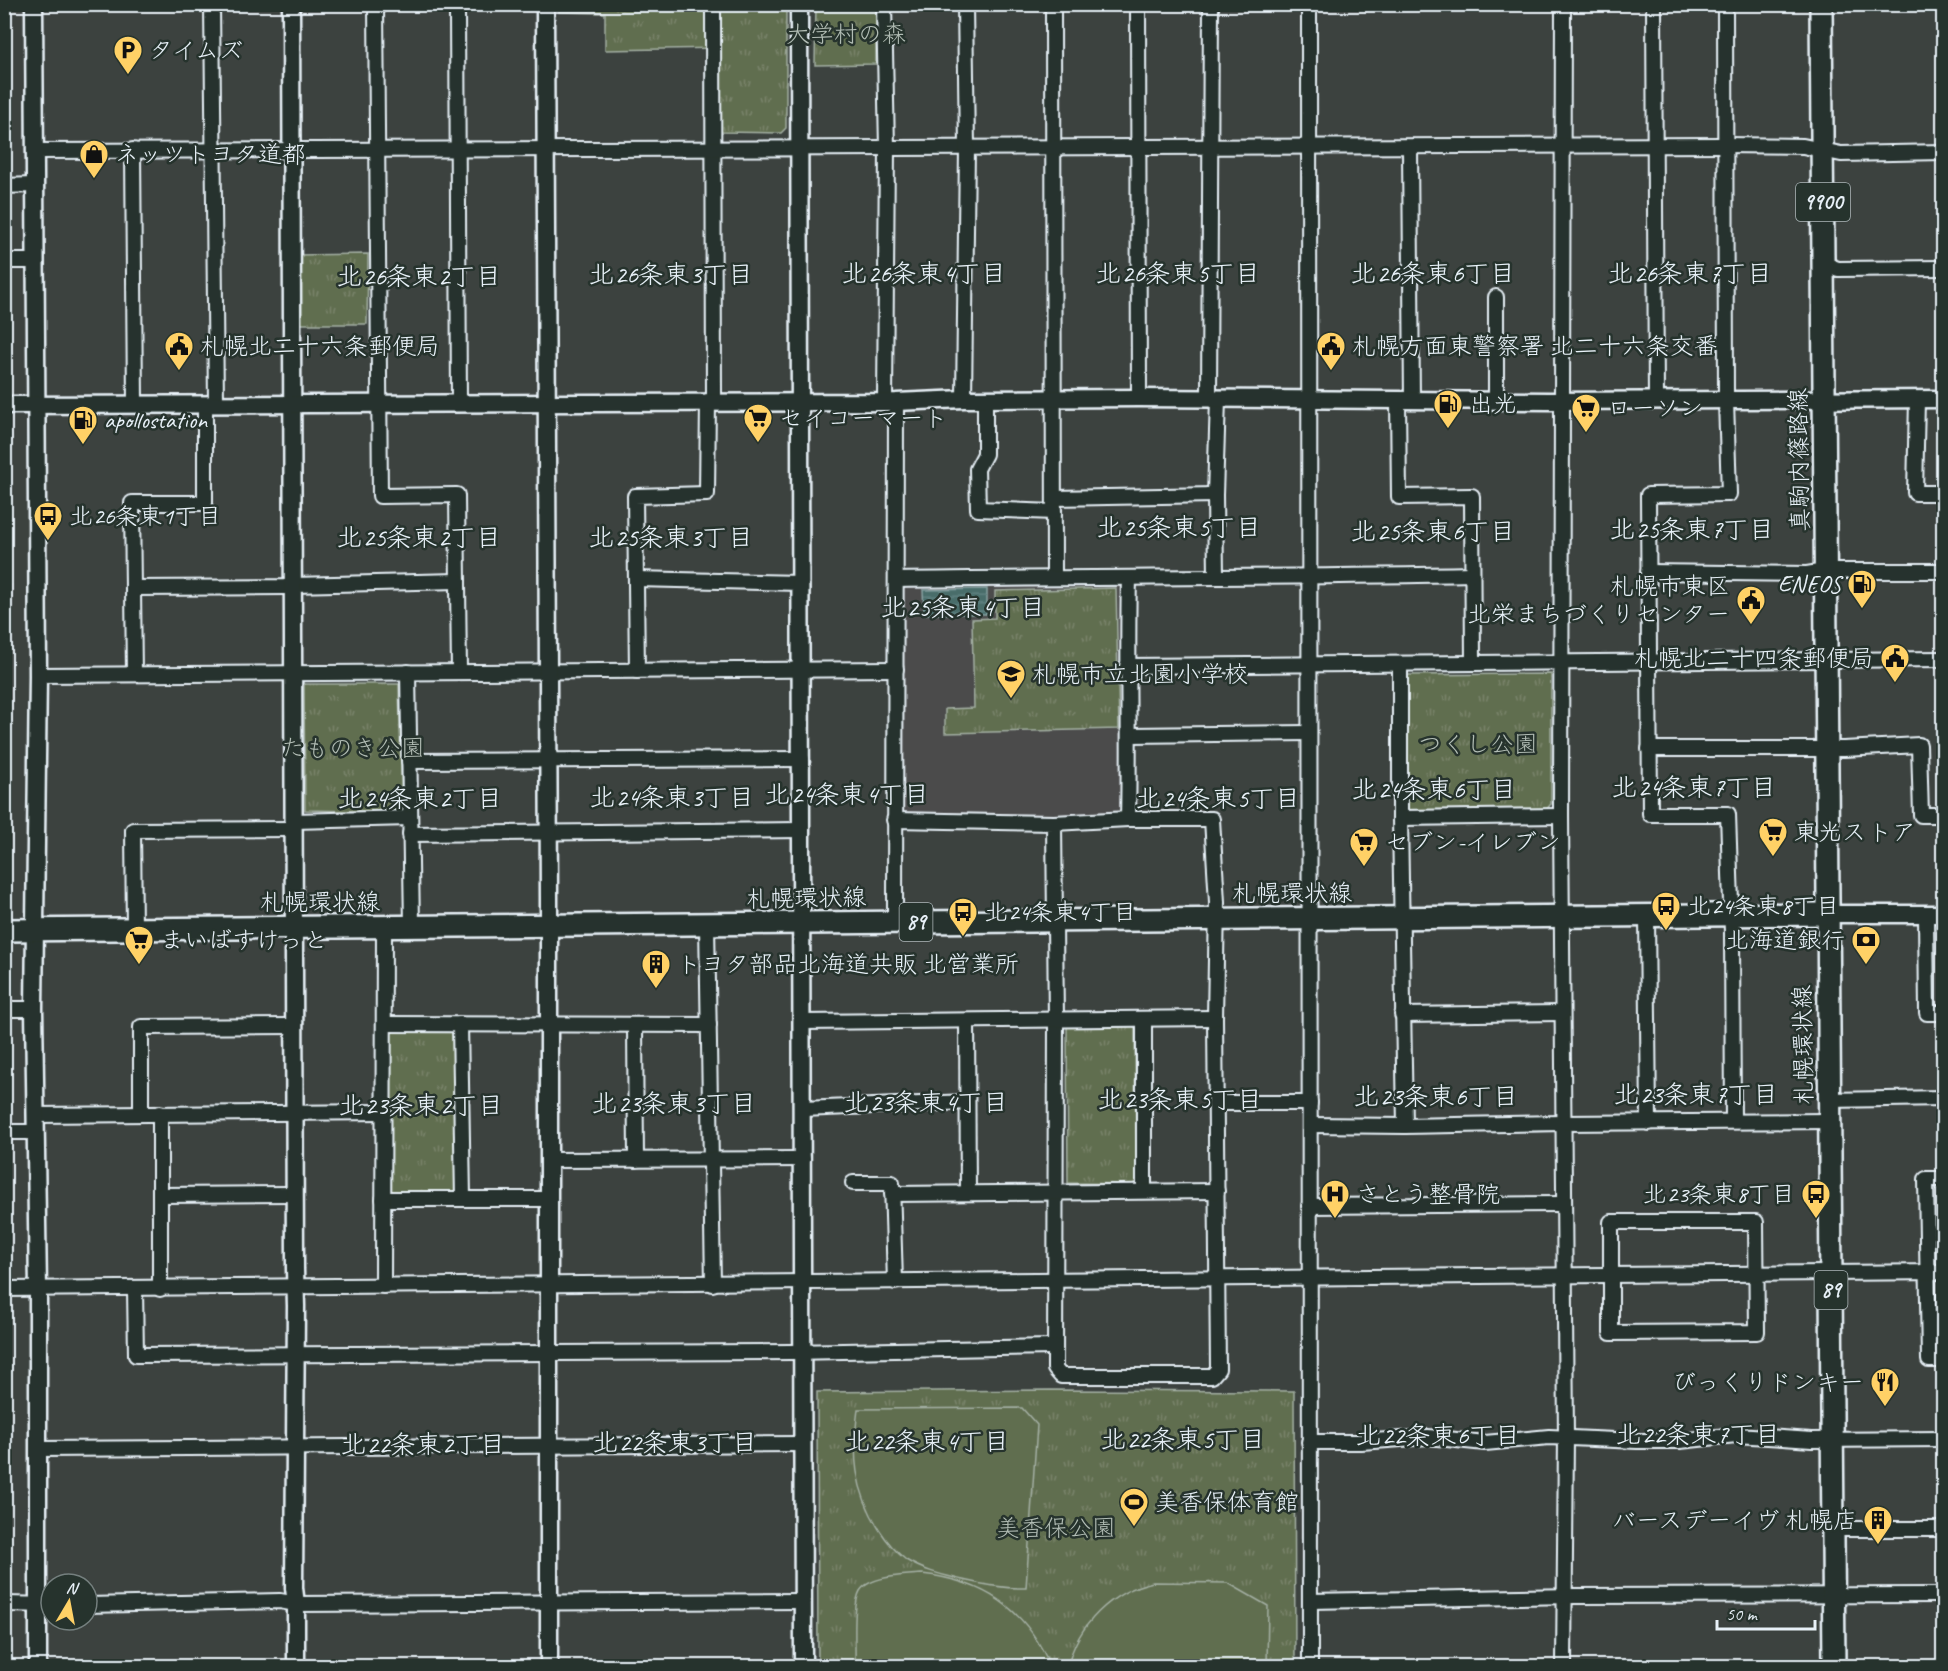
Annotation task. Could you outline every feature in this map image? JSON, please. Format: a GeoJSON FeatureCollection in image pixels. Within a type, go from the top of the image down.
{"type":"FeatureCollection","features":[{"type":"Feature","properties":{"kind":"main road","name":"真駒内篠路線"},"geometry":{"type":"LineString","coordinates":[[1821,4],[1828,914]]}},
{"type":"Feature","properties":{"kind":"main road","name":"札幌環状線"},"geometry":{"type":"LineString","coordinates":[[4,930],[1828,914],[1834,1666]]}},
{"type":"Feature","properties":{"kind":"street"},"geometry":{"type":"LineString","coordinates":[[34,4],[35,150],[33,185],[38,675],[34,1009],[38,1449],[43,1572]]}},
{"type":"Feature","properties":{"kind":"street"},"geometry":{"type":"LineString","coordinates":[[134,674],[132,503],[206,503],[211,404],[214,150],[212,4]]}},
{"type":"Feature","properties":{"kind":"street"},"geometry":{"type":"LineString","coordinates":[[291,4],[296,1666]]}},
{"type":"Feature","properties":{"kind":"street"},"geometry":{"type":"LineString","coordinates":[[376,4],[380,496],[457,495],[459,672]]}},
{"type":"Feature","properties":{"kind":"street"},"geometry":{"type":"LineString","coordinates":[[545,4],[549,1666]]}},
{"type":"Feature","properties":{"kind":"street"},"geometry":{"type":"LineString","coordinates":[[637,671],[635,496],[707,494],[711,402],[713,4]]}},
{"type":"Feature","properties":{"kind":"street"},"geometry":{"type":"LineString","coordinates":[[799,4],[803,1666]]}},
{"type":"Feature","properties":{"kind":"street"},"geometry":{"type":"LineString","coordinates":[[884,4],[890,402],[896,580],[895,922]]}},
{"type":"Feature","properties":{"kind":"street"},"geometry":{"type":"LineString","coordinates":[[964,399],[967,148],[965,4]]}},
{"type":"Feature","properties":{"kind":"street"},"geometry":{"type":"LineString","coordinates":[[1053,4],[1054,578]]}},
{"type":"Feature","properties":{"kind":"street"},"geometry":{"type":"LineString","coordinates":[[1138,4],[1139,398]]}},
{"type":"Feature","properties":{"kind":"street"},"geometry":{"type":"LineString","coordinates":[[1211,4],[1216,576]]}},
{"type":"Feature","properties":{"kind":"street"},"geometry":{"type":"LineString","coordinates":[[1309,4],[1310,1666]]}},
{"type":"Feature","properties":{"kind":"street"},"geometry":{"type":"LineString","coordinates":[[1563,4],[1561,816],[1566,1437],[1564,1666]]}},
{"type":"Feature","properties":{"kind":"street"},"geometry":{"type":"LineString","coordinates":[[1654,4],[1656,400]]}},
{"type":"Feature","properties":{"kind":"street"},"geometry":{"type":"LineString","coordinates":[[1725,4],[1726,401],[1729,494],[1648,495],[1649,748],[1650,814],[1728,814],[1733,1121]]}},
{"type":"Feature","properties":{"kind":"street"},"geometry":{"type":"LineString","coordinates":[[457,11],[459,403]]}},
{"type":"Feature","properties":{"kind":"street"},"geometry":{"type":"LineString","coordinates":[[35,150],[1725,145],[1803,146],[1841,154],[1944,152]]}},
{"type":"Feature","properties":{"kind":"street"},"geometry":{"type":"LineString","coordinates":[[1410,147],[1405,401],[1399,497],[1472,496],[1473,663]]}},
{"type":"Feature","properties":{"kind":"street"},"geometry":{"type":"LineString","coordinates":[[133,150],[135,404]]}},
{"type":"Feature","properties":{"kind":"street"},"geometry":{"type":"LineString","coordinates":[[4,186],[33,185]]}},
{"type":"Feature","properties":{"kind":"street"},"geometry":{"type":"LineString","coordinates":[[4,261],[34,261]]}},
{"type":"Feature","properties":{"kind":"street"},"geometry":{"type":"LineString","coordinates":[[1822,263],[1838,269],[1944,268]]}},
{"type":"Feature","properties":{"kind":"street"},"geometry":{"type":"LineString","coordinates":[[1496,297],[1496,400]]}},
{"type":"Feature","properties":{"kind":"street"},"geometry":{"type":"LineString","coordinates":[[4,405],[890,402],[964,399],[1139,398],[1405,401],[1944,399]]}},
{"type":"Feature","properties":{"kind":"street"},"geometry":{"type":"LineString","coordinates":[[1917,399],[1915,493],[1944,493]]}},
{"type":"Feature","properties":{"kind":"street"},"geometry":{"type":"LineString","coordinates":[[985,400],[985,454],[977,469],[978,509],[1215,495]]}},
{"type":"Feature","properties":{"kind":"street"},"geometry":{"type":"LineString","coordinates":[[1648,572],[1808,574],[1944,571]]}},
{"type":"Feature","properties":{"kind":"street"},"geometry":{"type":"LineString","coordinates":[[896,580],[1472,574]]}},
{"type":"Feature","properties":{"kind":"street"},"geometry":{"type":"LineString","coordinates":[[1128,819],[1129,578]]}},
{"type":"Feature","properties":{"kind":"street"},"geometry":{"type":"LineString","coordinates":[[636,579],[801,583]]}},
{"type":"Feature","properties":{"kind":"street"},"geometry":{"type":"LineString","coordinates":[[134,588],[285,587],[458,581]]}},
{"type":"Feature","properties":{"kind":"street"},"geometry":{"type":"LineString","coordinates":[[1127,666],[1944,659]]}},
{"type":"Feature","properties":{"kind":"street"},"geometry":{"type":"LineString","coordinates":[[1400,664],[1405,1126]]}},
{"type":"Feature","properties":{"kind":"street"},"geometry":{"type":"LineString","coordinates":[[38,675],[896,669]]}},
{"type":"Feature","properties":{"kind":"street"},"geometry":{"type":"LineString","coordinates":[[408,672],[412,926]]}},
{"type":"Feature","properties":{"kind":"street"},"geometry":{"type":"LineString","coordinates":[[1130,735],[1308,733]]}},
{"type":"Feature","properties":{"kind":"street"},"geometry":{"type":"LineString","coordinates":[[1649,748],[1826,748],[1919,745],[1921,815],[1944,815]]}},
{"type":"Feature","properties":{"kind":"street"},"geometry":{"type":"LineString","coordinates":[[409,761],[802,759]]}},
{"type":"Feature","properties":{"kind":"street"},"geometry":{"type":"LineString","coordinates":[[1400,818],[1561,816]]}},
{"type":"Feature","properties":{"kind":"street"},"geometry":{"type":"LineString","coordinates":[[134,929],[134,830],[294,825],[410,818]]}},
{"type":"Feature","properties":{"kind":"street"},"geometry":{"type":"LineString","coordinates":[[894,820],[1054,823],[1128,819],[1212,819],[1217,919],[1215,1018],[1218,1369],[1212,1376],[1061,1376],[1055,1369],[1056,920],[1054,823]]}},
{"type":"Feature","properties":{"kind":"street"},"geometry":{"type":"LineString","coordinates":[[410,834],[802,830]]}},
{"type":"Feature","properties":{"kind":"street"},"geometry":{"type":"LineString","coordinates":[[1828,914],[1944,914]]}},
{"type":"Feature","properties":{"kind":"street"},"geometry":{"type":"LineString","coordinates":[[1926,914],[1927,1013],[1944,1013]]}},
{"type":"Feature","properties":{"kind":"street"},"geometry":{"type":"LineString","coordinates":[[1647,915],[1649,1123]]}},
{"type":"Feature","properties":{"kind":"street"},"geometry":{"type":"LineString","coordinates":[[707,924],[712,1284]]}},
{"type":"Feature","properties":{"kind":"street"},"geometry":{"type":"LineString","coordinates":[[383,1286],[384,927]]}},
{"type":"Feature","properties":{"kind":"street"},"geometry":{"type":"LineString","coordinates":[[4,1009],[34,1009]]}},
{"type":"Feature","properties":{"kind":"street"},"geometry":{"type":"LineString","coordinates":[[1402,1015],[1562,1013]]}},
{"type":"Feature","properties":{"kind":"street"},"geometry":{"type":"LineString","coordinates":[[803,1022],[1215,1018]]}},
{"type":"Feature","properties":{"kind":"street"},"geometry":{"type":"LineString","coordinates":[[1144,1020],[1144,1191]]}},
{"type":"Feature","properties":{"kind":"street"},"geometry":{"type":"LineString","coordinates":[[967,1021],[968,1193]]}},
{"type":"Feature","properties":{"kind":"street"},"geometry":{"type":"LineString","coordinates":[[384,1024],[709,1025]]}},
{"type":"Feature","properties":{"kind":"street"},"geometry":{"type":"LineString","coordinates":[[460,1024],[463,1199]]}},
{"type":"Feature","properties":{"kind":"street"},"geometry":{"type":"LineString","coordinates":[[635,1024],[636,1160]]}},
{"type":"Feature","properties":{"kind":"street"},"geometry":{"type":"LineString","coordinates":[[141,1113],[141,1027],[295,1026]]}},
{"type":"Feature","properties":{"kind":"street"},"geometry":{"type":"LineString","coordinates":[[1829,1100],[1944,1098]]}},
{"type":"Feature","properties":{"kind":"street"},"geometry":{"type":"LineString","coordinates":[[803,1109],[967,1102]]}},
{"type":"Feature","properties":{"kind":"street"},"geometry":{"type":"LineString","coordinates":[[1216,1103],[1310,1103]]}},
{"type":"Feature","properties":{"kind":"street"},"geometry":{"type":"LineString","coordinates":[[35,1114],[384,1112]]}},
{"type":"Feature","properties":{"kind":"street"},"geometry":{"type":"LineString","coordinates":[[160,1113],[160,1288]]}},
{"type":"Feature","properties":{"kind":"street"},"geometry":{"type":"LineString","coordinates":[[1310,1125],[1829,1121]]}},
{"type":"Feature","properties":{"kind":"street"},"geometry":{"type":"LineString","coordinates":[[4,1132],[35,1132]]}},
{"type":"Feature","properties":{"kind":"street"},"geometry":{"type":"LineString","coordinates":[[549,1160],[803,1158]]}},
{"type":"Feature","properties":{"kind":"street"},"geometry":{"type":"LineString","coordinates":[[1944,1179],[1926,1179],[1929,1360],[1944,1360]]}},
{"type":"Feature","properties":{"kind":"street"},"geometry":{"type":"LineString","coordinates":[[853,1184],[892,1183],[895,1282]]}},
{"type":"Feature","properties":{"kind":"street"},"geometry":{"type":"LineString","coordinates":[[892,1194],[1217,1191]]}},
{"type":"Feature","properties":{"kind":"street"},"geometry":{"type":"LineString","coordinates":[[160,1196],[294,1194]]}},
{"type":"Feature","properties":{"kind":"street"},"geometry":{"type":"LineString","coordinates":[[383,1199],[549,1199]]}},
{"type":"Feature","properties":{"kind":"street"},"geometry":{"type":"LineString","coordinates":[[1309,1206],[1564,1204]]}},
{"type":"Feature","properties":{"kind":"street"},"geometry":{"type":"LineString","coordinates":[[1611,1222],[1756,1222],[1756,1274],[1757,1332],[1611,1333],[1611,1222]]}},
{"type":"Feature","properties":{"kind":"street"},"geometry":{"type":"LineString","coordinates":[[4,1289],[1944,1272]]}},
{"type":"Feature","properties":{"kind":"street"},"geometry":{"type":"LineString","coordinates":[[135,1289],[136,1355],[803,1352],[1055,1347]]}},
{"type":"Feature","properties":{"kind":"street"},"geometry":{"type":"LineString","coordinates":[[1309,1442],[1428,1437],[1485,1443],[1566,1437],[1680,1441],[1736,1435],[1812,1440],[1944,1439]]}},
{"type":"Feature","properties":{"kind":"street"},"geometry":{"type":"LineString","coordinates":[[38,1449],[803,1444]]}},
{"type":"Feature","properties":{"kind":"street"},"geometry":{"type":"LineString","coordinates":[[1834,1529],[1944,1528]]}},
{"type":"Feature","properties":{"kind":"street"},"geometry":{"type":"LineString","coordinates":[[1310,1600],[1564,1596],[1944,1595]]}},
{"type":"Feature","properties":{"kind":"street"},"geometry":{"type":"LineString","coordinates":[[99,1605],[280,1601],[296,1604],[803,1601]]}},
{"type":"Feature","properties":{"kind":"street"},"geometry":{"type":"LineString","coordinates":[[4,1604],[39,1604]]}},
{"type":"Feature","properties":{"kind":"street"},"geometry":{"type":"LineString","coordinates":[[38,1666],[41,1632]]}},
{"type":"Feature","properties":{"kind":"shaded area"},"geometry":{"type":"Polygon","coordinates":[[[5,584],[13,584],[13,644],[5,643],[5,584]]]}},
{"type":"Feature","properties":{"kind":"shaded area","name":"札幌市立北園小学校"},"geometry":{"type":"Polygon","coordinates":[[[1121,584],[1120,815],[901,814],[902,586],[1121,584]]]}},
{"type":"Feature","properties":{"kind":"shaded area"},"geometry":{"type":"Polygon","coordinates":[[[5,689],[11,689],[11,730],[5,730],[5,689]]]}},
{"type":"Feature","properties":{"kind":"green space"},"geometry":{"type":"Polygon","coordinates":[[[559,4],[786,5],[786,128],[781,133],[721,132],[721,48],[605,50],[605,13],[559,12],[559,4]]]}},
{"type":"Feature","properties":{"kind":"green space","name":"大学村の森"},"geometry":{"type":"Polygon","coordinates":[[[816,4],[876,5],[876,64],[815,65],[816,4]]]}},
{"type":"Feature","properties":{"kind":"green space"},"geometry":{"type":"Polygon","coordinates":[[[368,254],[367,324],[296,324],[295,255],[368,254]]]}},
{"type":"Feature","properties":{"kind":"green space"},"geometry":{"type":"Polygon","coordinates":[[[1116,588],[1119,729],[945,733],[945,709],[974,708],[972,619],[995,618],[995,591],[1116,588]]]}},
{"type":"Feature","properties":{"kind":"green space","name":"つくし公園"},"geometry":{"type":"Polygon","coordinates":[[[1551,674],[1551,804],[1543,813],[1405,814],[1404,675],[1551,674]]]}},
{"type":"Feature","properties":{"kind":"green space","name":"たものき公園"},"geometry":{"type":"Polygon","coordinates":[[[304,684],[399,684],[402,812],[305,810],[304,684]]]}},
{"type":"Feature","properties":{"kind":"green space"},"geometry":{"type":"Polygon","coordinates":[[[1130,1024],[1135,1028],[1136,1181],[1133,1184],[1068,1183],[1067,1027],[1130,1024]]]}},
{"type":"Feature","properties":{"kind":"green space"},"geometry":{"type":"Polygon","coordinates":[[[388,1029],[455,1030],[457,1195],[389,1194],[388,1029]]]}},
{"type":"Feature","properties":{"kind":"green space","name":"美香保公園"},"geometry":{"type":"Polygon","coordinates":[[[1294,1391],[1295,1666],[818,1666],[817,1392],[1294,1391]]]}},
{"type":"Feature","properties":{"kind":"green space"},"geometry":{"type":"Polygon","coordinates":[[[1022,1408],[1037,1425],[1026,1588],[994,1586],[963,1580],[927,1570],[906,1560],[891,1546],[879,1529],[864,1500],[855,1457],[858,1409],[1022,1408]]]}},
{"type":"Feature","properties":{"kind":"green space"},"geometry":{"type":"Polygon","coordinates":[[[922,1574],[964,1583],[1000,1601],[1028,1628],[1050,1666],[855,1666],[855,1616],[860,1591],[879,1579],[922,1574]]]}},
{"type":"Feature","properties":{"kind":"green space"},"geometry":{"type":"Polygon","coordinates":[[[1153,1582],[1228,1583],[1268,1606],[1267,1666],[1068,1666],[1079,1637],[1098,1612],[1124,1593],[1153,1582]]]}},
{"type":"Feature","properties":{"kind":"water"},"geometry":{"type":"Polygon","coordinates":[[[987,589],[987,614],[924,614],[923,590],[987,589]]]}},
{"type":"Feature","properties":{"kind":"place","name":"タイムズ"},"geometry":{"type":"Point","coordinates":[128,76]}},
{"type":"Feature","properties":{"kind":"place","name":"ネッツトヨタ道都"},"geometry":{"type":"Point","coordinates":[94,180]}},
{"type":"Feature","properties":{"kind":"place","name":"札幌北二十六条郵便局"},"geometry":{"type":"Point","coordinates":[179,372]}},
{"type":"Feature","properties":{"kind":"place","name":"札幌方面東警察署 北二十六条交番"},"geometry":{"type":"Point","coordinates":[1331,372]}},
{"type":"Feature","properties":{"kind":"place","name":"出光"},"geometry":{"type":"Point","coordinates":[1448,430]}},
{"type":"Feature","properties":{"kind":"place","name":"ローソン"},"geometry":{"type":"Point","coordinates":[1586,434]}},
{"type":"Feature","properties":{"kind":"place","name":"セイコーマート"},"geometry":{"type":"Point","coordinates":[758,444]}},
{"type":"Feature","properties":{"kind":"place","name":"apollostation"},"geometry":{"type":"Point","coordinates":[83,446]}},
{"type":"Feature","properties":{"kind":"place","name":"北26条東1丁目"},"geometry":{"type":"Point","coordinates":[48,542]}},
{"type":"Feature","properties":{"kind":"place","name":"ENEOS"},"geometry":{"type":"Point","coordinates":[1862,610]}},
{"type":"Feature","properties":{"kind":"place","name":"札幌市東区 北栄まちづくりセンター"},"geometry":{"type":"Point","coordinates":[1751,626]}},
{"type":"Feature","properties":{"kind":"place","name":"札幌北二十四条郵便局"},"geometry":{"type":"Point","coordinates":[1895,684]}},
{"type":"Feature","properties":{"kind":"place","name":"札幌市立北園小学校"},"geometry":{"type":"Point","coordinates":[1011,700]}},
{"type":"Feature","properties":{"kind":"place","name":"東光ストア"},"geometry":{"type":"Point","coordinates":[1773,858]}},
{"type":"Feature","properties":{"kind":"place","name":"セブン-イレブン"},"geometry":{"type":"Point","coordinates":[1364,868]}},
{"type":"Feature","properties":{"kind":"place","name":"北24条東8丁目"},"geometry":{"type":"Point","coordinates":[1666,932]}},
{"type":"Feature","properties":{"kind":"place","name":"北24条東4丁目"},"geometry":{"type":"Point","coordinates":[963,938]}},
{"type":"Feature","properties":{"kind":"place","name":"まいばすけっと"},"geometry":{"type":"Point","coordinates":[139,966]}},
{"type":"Feature","properties":{"kind":"place","name":"北海道銀行"},"geometry":{"type":"Point","coordinates":[1866,966]}},
{"type":"Feature","properties":{"kind":"place","name":"トヨタ部品北海道共販 北営業所"},"geometry":{"type":"Point","coordinates":[656,990]}},
{"type":"Feature","properties":{"kind":"place","name":"さとう整骨院"},"geometry":{"type":"Point","coordinates":[1335,1220]}},
{"type":"Feature","properties":{"kind":"place","name":"北23条東8丁目"},"geometry":{"type":"Point","coordinates":[1816,1220]}},
{"type":"Feature","properties":{"kind":"place","name":"びっくりドンキー"},"geometry":{"type":"Point","coordinates":[1885,1408]}},
{"type":"Feature","properties":{"kind":"place","name":"美香保体育館"},"geometry":{"type":"Point","coordinates":[1134,1528]}},
{"type":"Feature","properties":{"kind":"place","name":"バースデーイヴ 札幌店"},"geometry":{"type":"Point","coordinates":[1878,1546]}},
{"type":"Feature","properties":{"kind":"district","name":"北26条東4丁目"},"geometry":{"type":"Point","coordinates":[924,273]}},
{"type":"Feature","properties":{"kind":"district","name":"北26条東5丁目"},"geometry":{"type":"Point","coordinates":[1178,273]}},
{"type":"Feature","properties":{"kind":"district","name":"北26条東6丁目"},"geometry":{"type":"Point","coordinates":[1433,273]}},
{"type":"Feature","properties":{"kind":"district","name":"北26条東7丁目"},"geometry":{"type":"Point","coordinates":[1690,273]}},
{"type":"Feature","properties":{"kind":"district","name":"北26条東3丁目"},"geometry":{"type":"Point","coordinates":[671,274]}},
{"type":"Feature","properties":{"kind":"district","name":"北26条東2丁目"},"geometry":{"type":"Point","coordinates":[419,276]}},
{"type":"Feature","properties":{"kind":"district","name":"北25条東5丁目"},"geometry":{"type":"Point","coordinates":[1179,527]}},
{"type":"Feature","properties":{"kind":"district","name":"北25条東7丁目"},"geometry":{"type":"Point","coordinates":[1692,529]}},
{"type":"Feature","properties":{"kind":"district","name":"北25条東6丁目"},"geometry":{"type":"Point","coordinates":[1433,531]}},
{"type":"Feature","properties":{"kind":"district","name":"北25条東2丁目"},"geometry":{"type":"Point","coordinates":[419,537]}},
{"type":"Feature","properties":{"kind":"district","name":"北25条東3丁目"},"geometry":{"type":"Point","coordinates":[671,537]}},
{"type":"Feature","properties":{"kind":"district","name":"北25条東4丁目"},"geometry":{"type":"Point","coordinates":[963,607]}},
{"type":"Feature","properties":{"kind":"district","name":"北24条東7丁目"},"geometry":{"type":"Point","coordinates":[1694,787]}},
{"type":"Feature","properties":{"kind":"district","name":"北24条東6丁目"},"geometry":{"type":"Point","coordinates":[1434,789]}},
{"type":"Feature","properties":{"kind":"district","name":"北24条東4丁目"},"geometry":{"type":"Point","coordinates":[847,794]}},
{"type":"Feature","properties":{"kind":"district","name":"北24条東3丁目"},"geometry":{"type":"Point","coordinates":[672,797]}},
{"type":"Feature","properties":{"kind":"district","name":"北24条東2丁目"},"geometry":{"type":"Point","coordinates":[420,798]}},
{"type":"Feature","properties":{"kind":"district","name":"北24条東5丁目"},"geometry":{"type":"Point","coordinates":[1218,798]}},
{"type":"Feature","properties":{"kind":"district","name":"北23条東7丁目"},"geometry":{"type":"Point","coordinates":[1696,1094]}},
{"type":"Feature","properties":{"kind":"district","name":"北23条東6丁目"},"geometry":{"type":"Point","coordinates":[1436,1096]}},
{"type":"Feature","properties":{"kind":"district","name":"北23条東5丁目"},"geometry":{"type":"Point","coordinates":[1180,1099]}},
{"type":"Feature","properties":{"kind":"district","name":"北23条東4丁目"},"geometry":{"type":"Point","coordinates":[926,1102]}},
{"type":"Feature","properties":{"kind":"district","name":"北23条東3丁目"},"geometry":{"type":"Point","coordinates":[674,1103]}},
{"type":"Feature","properties":{"kind":"district","name":"北23条東2丁目"},"geometry":{"type":"Point","coordinates":[421,1105]}},
{"type":"Feature","properties":{"kind":"district","name":"北22条東7丁目"},"geometry":{"type":"Point","coordinates":[1698,1434]}},
{"type":"Feature","properties":{"kind":"district","name":"北22条東6丁目"},"geometry":{"type":"Point","coordinates":[1438,1435]}},
{"type":"Feature","properties":{"kind":"district","name":"北22条東5丁目"},"geometry":{"type":"Point","coordinates":[1183,1439]}},
{"type":"Feature","properties":{"kind":"district","name":"北22条東4丁目"},"geometry":{"type":"Point","coordinates":[927,1441]}},
{"type":"Feature","properties":{"kind":"district","name":"北22条東3丁目"},"geometry":{"type":"Point","coordinates":[675,1442]}},
{"type":"Feature","properties":{"kind":"district","name":"北22条東2丁目"},"geometry":{"type":"Point","coordinates":[423,1444]}}]}
